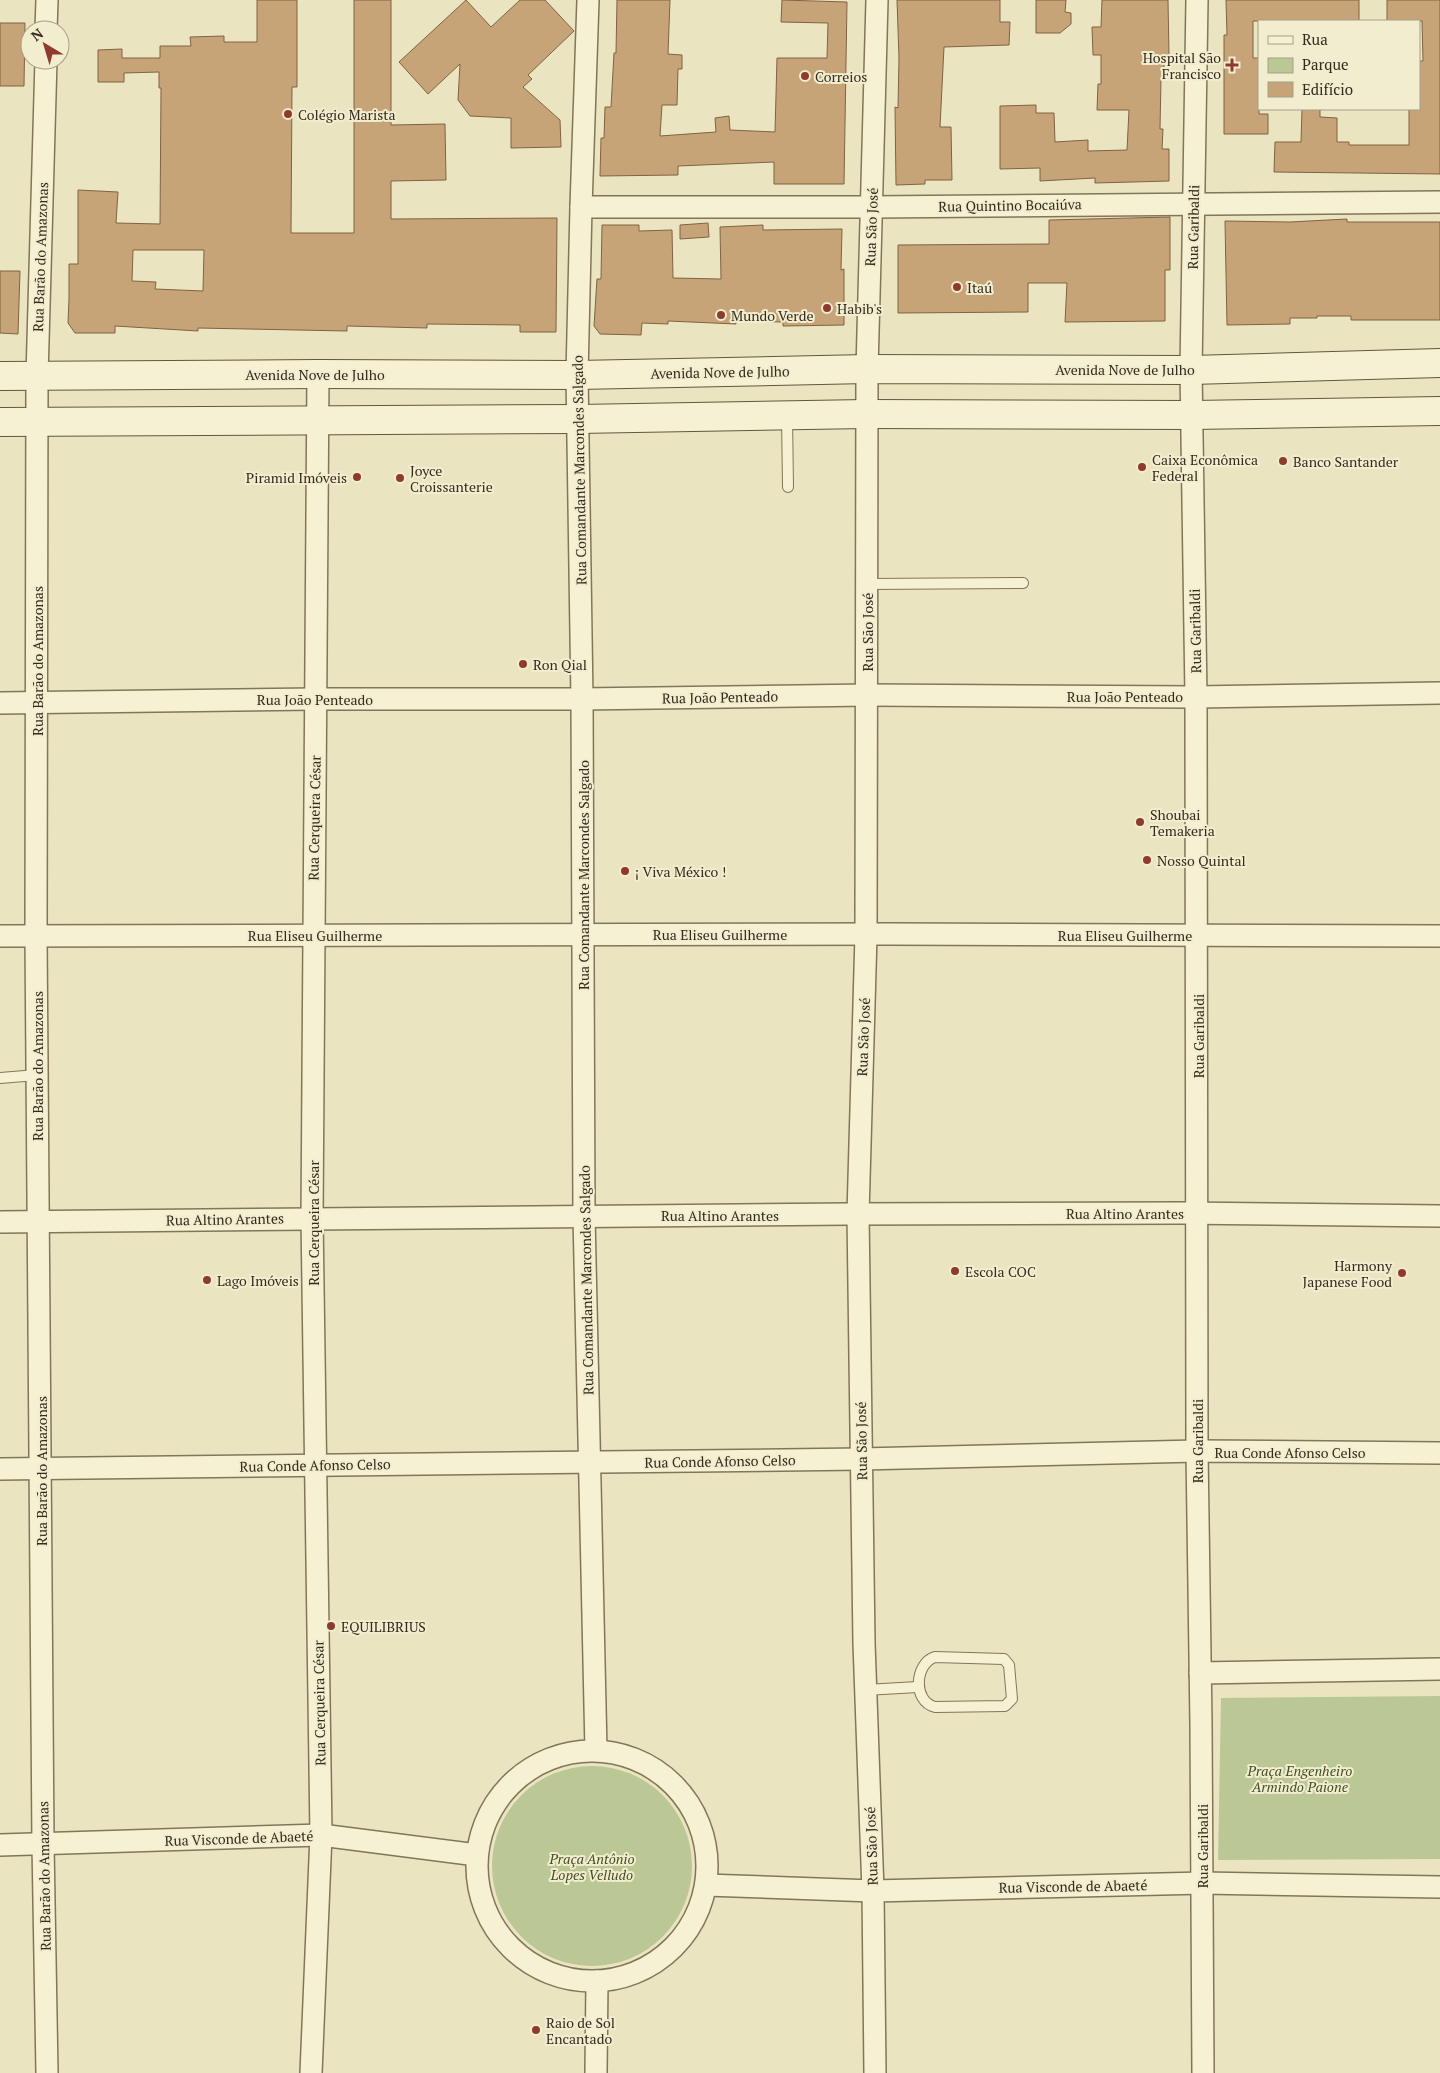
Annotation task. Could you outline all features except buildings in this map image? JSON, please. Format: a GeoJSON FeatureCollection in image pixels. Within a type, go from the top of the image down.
{"type":"FeatureCollection","features":[{"type":"Feature","properties":{"kind":"main road","name":"Avenida Nove de Julho"},"geometry":{"type":"LineString","coordinates":[[0,376],[577,375],[867,369],[1191,370],[1440,363]]}},
{"type":"Feature","properties":{"kind":"main road"},"geometry":{"type":"LineString","coordinates":[[0,422],[578,419],[866,414],[1192,415],[1440,410]]}},
{"type":"Feature","properties":{"kind":"street"},"geometry":{"type":"LineString","coordinates":[[46,20],[47,0]]}},
{"type":"Feature","properties":{"kind":"street","name":"Rua Comandante Marcondes Salgado"},"geometry":{"type":"LineString","coordinates":[[588,0],[577,375],[584,934],[584,1216],[588,1462],[596,1750]]}},
{"type":"Feature","properties":{"kind":"street","name":"Rua São José"},"geometry":{"type":"LineString","coordinates":[[875,2073],[873,1891],[865,1690],[858,1214],[866,935],[868,695],[866,414],[877,0]]}},
{"type":"Feature","properties":{"kind":"street","name":"Rua Garibaldi"},"geometry":{"type":"LineString","coordinates":[[1198,0],[1191,370],[1198,935],[1197,1451],[1203,2073]]}},
{"type":"Feature","properties":{"kind":"street","name":"Rua Barão do Amazonas"},"geometry":{"type":"LineString","coordinates":[[46,70],[37,376],[36,936],[42,1844],[47,2073]]}},
{"type":"Feature","properties":{"kind":"street","name":"Rua Quintino Bocaiúva"},"geometry":{"type":"LineString","coordinates":[[581,207],[871,207],[1440,202]]}},
{"type":"Feature","properties":{"kind":"street","name":"Rua Cerqueira César"},"geometry":{"type":"LineString","coordinates":[[311,2073],[321,1835],[312,1218],[318,374]]}},
{"type":"Feature","properties":{"kind":"street","name":"Rua João Penteado"},"geometry":{"type":"LineString","coordinates":[[0,703],[868,695],[1196,697],[1440,693]]}},
{"type":"Feature","properties":{"kind":"street","name":"Rua Eliseu Guilherme"},"geometry":{"type":"LineString","coordinates":[[0,936],[584,934],[1440,936]]}},
{"type":"Feature","properties":{"kind":"street","name":"Rua Altino Arantes"},"geometry":{"type":"LineString","coordinates":[[0,1222],[858,1214],[1440,1216]]}},
{"type":"Feature","properties":{"kind":"street","name":"Rua Conde Afonso Celso"},"geometry":{"type":"LineString","coordinates":[[0,1470],[862,1459],[1197,1451],[1440,1453]]}},
{"type":"Feature","properties":{"kind":"street"},"geometry":{"type":"LineString","coordinates":[[1200,1673],[1440,1669]]}},
{"type":"Feature","properties":{"kind":"street"},"geometry":{"type":"LineString","coordinates":[[596,1750],[636,1759],[658,1770],[682,1792],[699,1820],[707,1852],[706,1885],[693,1922],[669,1952],[635,1973],[598,1981],[564,1978],[533,1966],[507,1945],[488,1917],[483,1902],[478,1886],[477,1855],[486,1820],[504,1791],[530,1768],[562,1754],[596,1750]]}},
{"type":"Feature","properties":{"kind":"street","name":"Rua Visconde de Abaeté"},"geometry":{"type":"LineString","coordinates":[[0,1845],[321,1835],[477,1855]]}},
{"type":"Feature","properties":{"kind":"street","name":"Rua Visconde de Abaeté"},"geometry":{"type":"LineString","coordinates":[[706,1885],[873,1891],[1202,1883],[1440,1887]]}},
{"type":"Feature","properties":{"kind":"street"},"geometry":{"type":"LineString","coordinates":[[596,2073],[598,1981]]}},
{"type":"Feature","properties":{"kind":"lane"},"geometry":{"type":"LineString","coordinates":[[787,415],[788,487]]}},
{"type":"Feature","properties":{"kind":"lane"},"geometry":{"type":"LineString","coordinates":[[867,584],[1023,583]]}},
{"type":"Feature","properties":{"kind":"lane"},"geometry":{"type":"LineString","coordinates":[[0,1078],[37,1075]]}},
{"type":"Feature","properties":{"kind":"lane"},"geometry":{"type":"LineString","coordinates":[[935,1657],[1004,1659],[1009,1665],[1012,1699],[1005,1706],[935,1707],[924,1701],[918,1687],[923,1664],[928,1659],[935,1657]]}},
{"type":"Feature","properties":{"kind":"lane"},"geometry":{"type":"LineString","coordinates":[[865,1690],[918,1687]]}},
{"type":"Feature","properties":{"kind":"green space","name":"Praça Engenheiro Armindo Paione"},"geometry":{"type":"Polygon","coordinates":[[[1440,1696],[1440,1859],[1218,1860],[1221,1698],[1440,1696]]]}},
{"type":"Feature","properties":{"kind":"green space","name":"Praça Antônio Lopes Velludo"},"geometry":{"type":"Polygon","coordinates":[[[592,1766],[611,1768],[630,1774],[647,1783],[663,1795],[675,1811],[684,1828],[690,1847],[692,1866],[690,1885],[684,1904],[675,1921],[663,1937],[647,1949],[630,1958],[611,1964],[592,1966],[573,1964],[554,1958],[537,1949],[521,1937],[509,1921],[500,1904],[494,1885],[492,1866],[494,1847],[500,1828],[509,1811],[521,1795],[537,1783],[554,1774],[573,1768],[592,1766]]]}},
{"type":"Feature","properties":{"kind":"place","name":"Hospital São Francisco"},"geometry":{"type":"Point","coordinates":[1232,65]}},
{"type":"Feature","properties":{"kind":"place","name":"Correios"},"geometry":{"type":"Point","coordinates":[805,76]}},
{"type":"Feature","properties":{"kind":"place","name":"Colégio Marista"},"geometry":{"type":"Point","coordinates":[288,114]}},
{"type":"Feature","properties":{"kind":"place","name":"Itaú"},"geometry":{"type":"Point","coordinates":[957,287]}},
{"type":"Feature","properties":{"kind":"place","name":"Habib's"},"geometry":{"type":"Point","coordinates":[827,308]}},
{"type":"Feature","properties":{"kind":"place","name":"Mundo Verde"},"geometry":{"type":"Point","coordinates":[721,315]}},
{"type":"Feature","properties":{"kind":"place","name":"Banco Santander"},"geometry":{"type":"Point","coordinates":[1283,461]}},
{"type":"Feature","properties":{"kind":"place","name":"Caixa Econômica Federal"},"geometry":{"type":"Point","coordinates":[1142,467]}},
{"type":"Feature","properties":{"kind":"place","name":"Piramid Imóveis"},"geometry":{"type":"Point","coordinates":[357,477]}},
{"type":"Feature","properties":{"kind":"place","name":"Joyce Croissanterie"},"geometry":{"type":"Point","coordinates":[400,478]}},
{"type":"Feature","properties":{"kind":"place","name":"Ron Qial"},"geometry":{"type":"Point","coordinates":[523,664]}},
{"type":"Feature","properties":{"kind":"place","name":"Shoubai Temakeria"},"geometry":{"type":"Point","coordinates":[1140,822]}},
{"type":"Feature","properties":{"kind":"place","name":"Nosso Quintal"},"geometry":{"type":"Point","coordinates":[1147,860]}},
{"type":"Feature","properties":{"kind":"place","name":"¡ Viva México !"},"geometry":{"type":"Point","coordinates":[625,871]}},
{"type":"Feature","properties":{"kind":"place","name":"Escola COC"},"geometry":{"type":"Point","coordinates":[955,1271]}},
{"type":"Feature","properties":{"kind":"place","name":"Harmony Japanese Food"},"geometry":{"type":"Point","coordinates":[1402,1273]}},
{"type":"Feature","properties":{"kind":"place","name":"Lago Imóveis"},"geometry":{"type":"Point","coordinates":[207,1280]}},
{"type":"Feature","properties":{"kind":"place","name":"EQUILIBRIUS"},"geometry":{"type":"Point","coordinates":[331,1626]}},
{"type":"Feature","properties":{"kind":"place","name":"Raio de Sol Encantado"},"geometry":{"type":"Point","coordinates":[536,2030]}}]}
